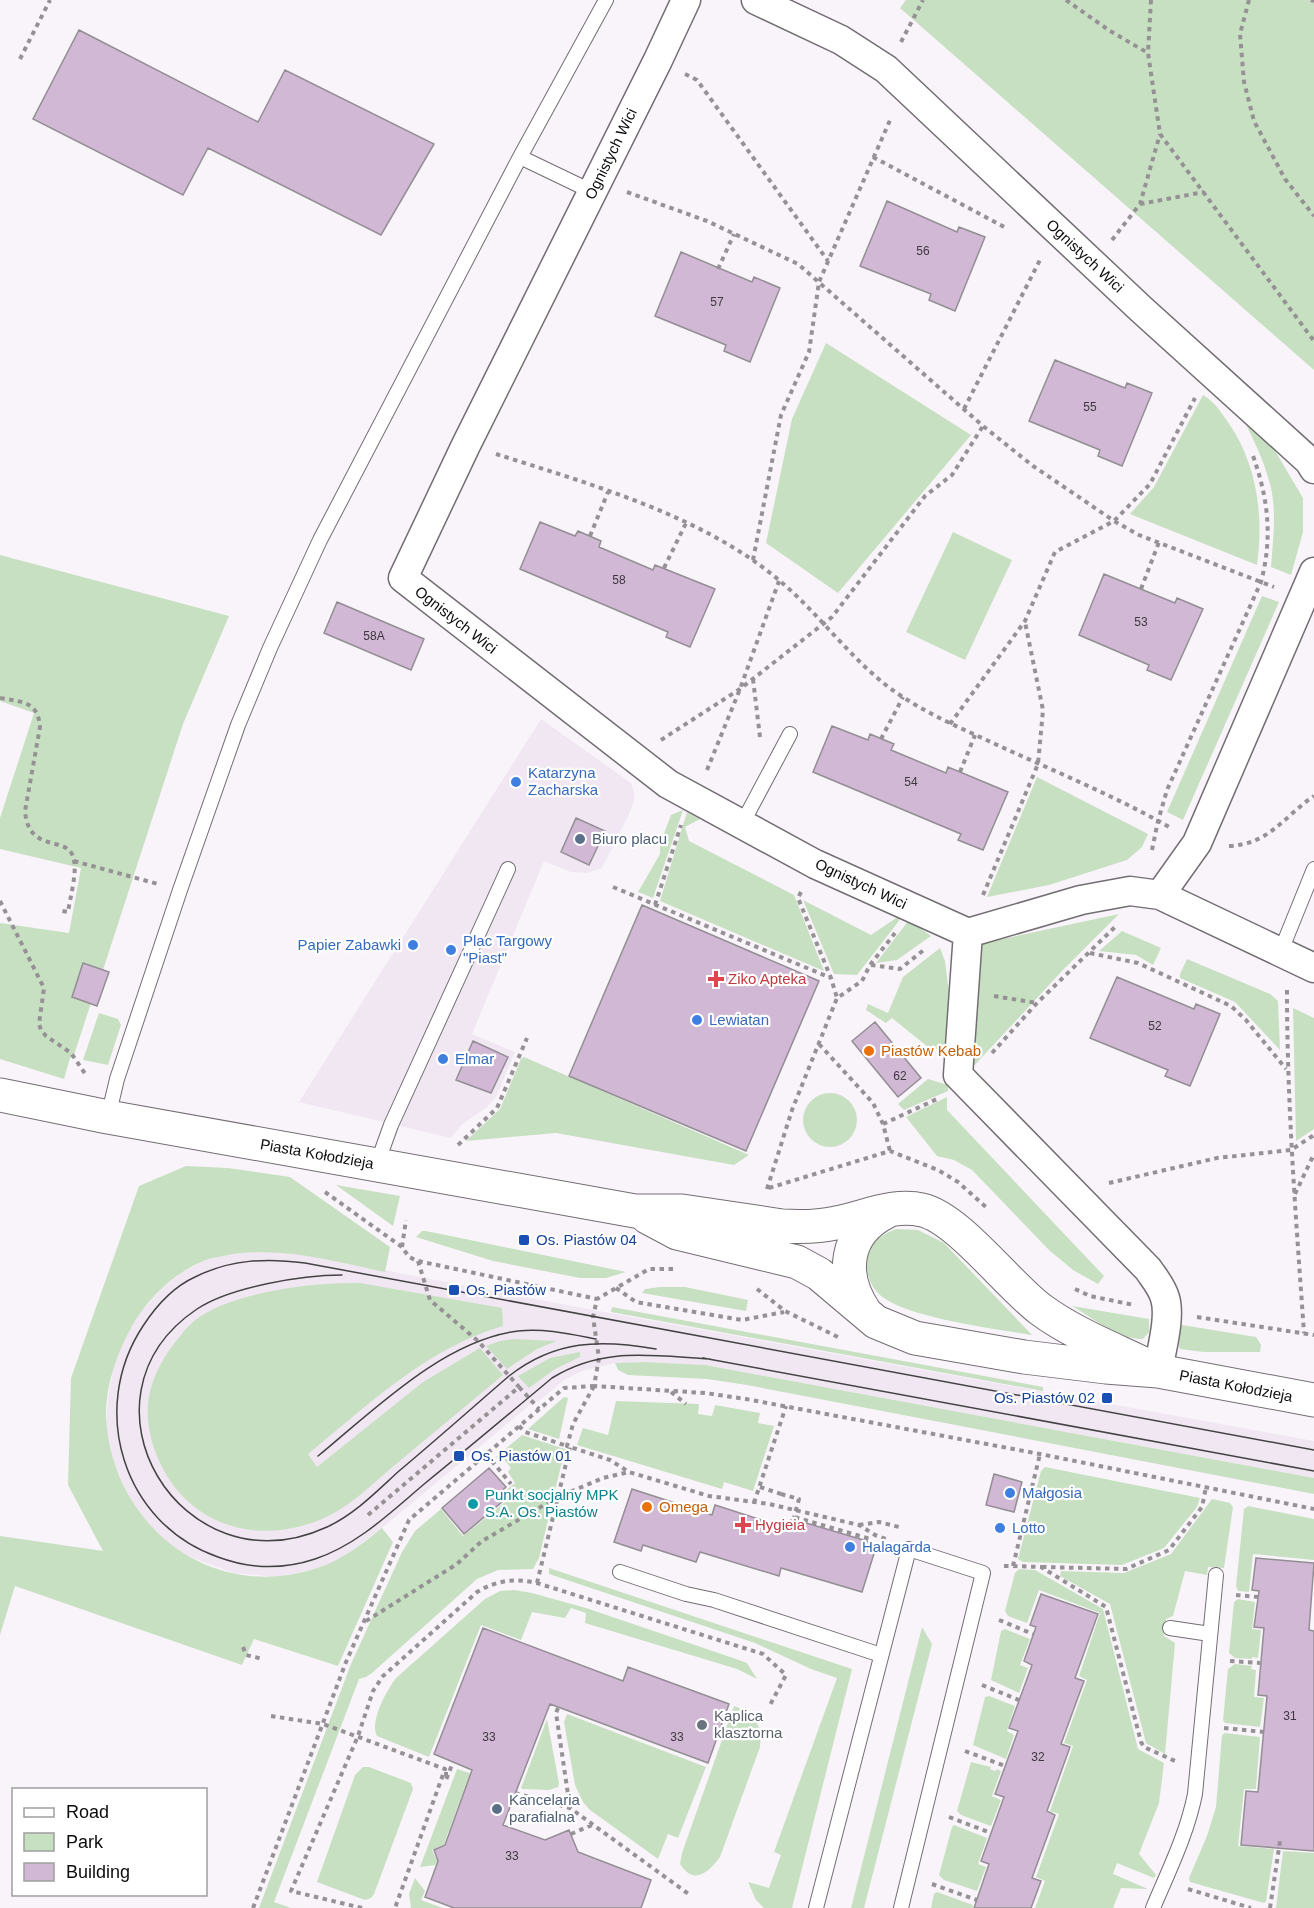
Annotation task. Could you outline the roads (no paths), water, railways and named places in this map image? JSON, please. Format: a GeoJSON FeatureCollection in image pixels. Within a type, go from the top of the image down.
{"type":"FeatureCollection","features":[{"type":"Feature","properties":{"kind":"street","name":"Ognistych Wici"},"geometry":{"type":"LineString","coordinates":[[686,0],[596,187],[466,445],[403,578],[669,784],[815,864],[914,909],[967,929]]}},
{"type":"Feature","properties":{"kind":"street","name":"Ognistych Wici"},"geometry":{"type":"LineString","coordinates":[[756,0],[841,40],[896,77],[1056,230],[1312,464]]}},
{"type":"Feature","properties":{"kind":"street"},"geometry":{"type":"LineString","coordinates":[[1148,893],[1197,843],[1314,572]]}},
{"type":"Feature","properties":{"kind":"street"},"geometry":{"type":"LineString","coordinates":[[1158,1371],[1167,1312],[1165,1296],[1148,1269],[958,1075],[967,929],[1081,900],[1148,893],[1294,959]]}},
{"type":"Feature","properties":{"kind":"street","name":"Piasta Kołodzieja"},"geometry":{"type":"LineString","coordinates":[[0,1095],[108,1117],[635,1211],[681,1211],[798,1227],[835,1223],[888,1211],[915,1209],[930,1212],[946,1222],[1038,1307],[1063,1324],[1158,1371]]}},
{"type":"Feature","properties":{"kind":"street","name":"Piasta Kołodzieja"},"geometry":{"type":"LineString","coordinates":[[635,1211],[677,1233],[796,1262],[819,1274],[868,1316],[886,1327],[915,1338],[1024,1357],[1158,1371],[1314,1400]]}},
{"type":"Feature","properties":{"kind":"street"},"geometry":{"type":"LineString","coordinates":[[868,1316],[853,1289],[849,1264],[851,1252],[868,1223],[888,1211]]}},
{"type":"Feature","properties":{"kind":"street"},"geometry":{"type":"LineString","coordinates":[[1024,1357],[1042,1343],[1046,1330],[1038,1307]]}},
{"type":"Feature","properties":{"kind":"lane"},"geometry":{"type":"LineString","coordinates":[[108,1117],[117,1079],[180,890],[238,724],[270,648],[304,572],[520,157],[606,0]]}},
{"type":"Feature","properties":{"kind":"lane"},"geometry":{"type":"LineString","coordinates":[[520,157],[596,187]]}},
{"type":"Feature","properties":{"kind":"lane"},"geometry":{"type":"LineString","coordinates":[[742,824],[790,734]]}},
{"type":"Feature","properties":{"kind":"lane"},"geometry":{"type":"LineString","coordinates":[[377,1164],[391,1125],[508,869]]}},
{"type":"Feature","properties":{"kind":"lane"},"geometry":{"type":"LineString","coordinates":[[1294,959],[1314,869]]}},
{"type":"Feature","properties":{"kind":"lane"},"geometry":{"type":"LineString","coordinates":[[816,1908],[909,1549],[983,1573],[901,1908]]}},
{"type":"Feature","properties":{"kind":"lane"},"geometry":{"type":"LineString","coordinates":[[620,1572],[686,1594],[714,1600],[881,1655]]}},
{"type":"Feature","properties":{"kind":"lane"},"geometry":{"type":"LineString","coordinates":[[1153,1908],[1182,1843],[1190,1820],[1195,1794],[1216,1575]]}},
{"type":"Feature","properties":{"kind":"lane"},"geometry":{"type":"LineString","coordinates":[[1170,1628],[1210,1634]]}},
{"type":"Feature","properties":{"kind":"tram line"},"geometry":{"type":"LineString","coordinates":[[710,1359],[629,1355],[590,1361],[571,1368],[552,1378],[359,1537],[330,1553],[303,1563],[290,1565],[266,1567],[242,1564],[218,1557],[185,1541],[158,1519],[138,1491],[124,1460],[118,1427],[118,1392],[127,1358],[143,1326],[154,1311],[187,1281],[209,1271],[236,1263],[263,1260],[305,1263],[1314,1450]]}},
{"type":"Feature","properties":{"kind":"tram line"},"geometry":{"type":"LineString","coordinates":[[342,1275],[287,1280],[228,1294],[197,1309],[159,1347],[141,1390],[142,1435],[158,1476],[187,1511],[227,1534],[274,1541],[327,1527],[337,1522],[365,1502],[509,1376],[544,1355],[579,1345],[597,1344],[656,1349]]}},
{"type":"Feature","properties":{"kind":"tram line"},"geometry":{"type":"LineString","coordinates":[[318,1456],[411,1380],[463,1348],[490,1337],[528,1330],[557,1332],[596,1339]]}},
{"type":"Feature","properties":{"kind":"tram line"},"geometry":{"type":"LineString","coordinates":[[703,1358],[1314,1471]]}},
{"type":"Feature","properties":{"kind":"place","name":"Katarzyna Zacharska"},"geometry":{"type":"Point","coordinates":[516,782]}},
{"type":"Feature","properties":{"kind":"place","name":"Biuro placu"},"geometry":{"type":"Point","coordinates":[580,839]}},
{"type":"Feature","properties":{"kind":"place","name":"Papier Zabawki"},"geometry":{"type":"Point","coordinates":[413,945]}},
{"type":"Feature","properties":{"kind":"place","name":"Plac Targowy \"Piast\""},"geometry":{"type":"Point","coordinates":[451,950]}},
{"type":"Feature","properties":{"kind":"place","name":"Ziko Apteka"},"geometry":{"type":"Point","coordinates":[716,979]}},
{"type":"Feature","properties":{"kind":"place","name":"Lewiatan"},"geometry":{"type":"Point","coordinates":[697,1020]}},
{"type":"Feature","properties":{"kind":"place","name":"Piastów Kebab"},"geometry":{"type":"Point","coordinates":[869,1051]}},
{"type":"Feature","properties":{"kind":"place","name":"Elmar"},"geometry":{"type":"Point","coordinates":[443,1059]}},
{"type":"Feature","properties":{"kind":"place","name":"Os. Piastów 04"},"geometry":{"type":"Point","coordinates":[524,1240]}},
{"type":"Feature","properties":{"kind":"place","name":"Os. Piastów"},"geometry":{"type":"Point","coordinates":[454,1290]}},
{"type":"Feature","properties":{"kind":"place","name":"Os. Piastów 02"},"geometry":{"type":"Point","coordinates":[1107,1398]}},
{"type":"Feature","properties":{"kind":"place","name":"Os. Piastów 01"},"geometry":{"type":"Point","coordinates":[459,1456]}},
{"type":"Feature","properties":{"kind":"place","name":"Małgosia"},"geometry":{"type":"Point","coordinates":[1010,1493]}},
{"type":"Feature","properties":{"kind":"place","name":"Punkt socjalny MPK S.A. Os. Piastów"},"geometry":{"type":"Point","coordinates":[473,1504]}},
{"type":"Feature","properties":{"kind":"place","name":"Omega"},"geometry":{"type":"Point","coordinates":[647,1507]}},
{"type":"Feature","properties":{"kind":"place","name":"Hygieia"},"geometry":{"type":"Point","coordinates":[743,1525]}},
{"type":"Feature","properties":{"kind":"place","name":"Lotto"},"geometry":{"type":"Point","coordinates":[1000,1528]}},
{"type":"Feature","properties":{"kind":"place","name":"Halagarda"},"geometry":{"type":"Point","coordinates":[850,1547]}},
{"type":"Feature","properties":{"kind":"place","name":"Kaplica klasztorna"},"geometry":{"type":"Point","coordinates":[702,1725]}},
{"type":"Feature","properties":{"kind":"place","name":"Kancelaria parafialna"},"geometry":{"type":"Point","coordinates":[497,1809]}}]}
